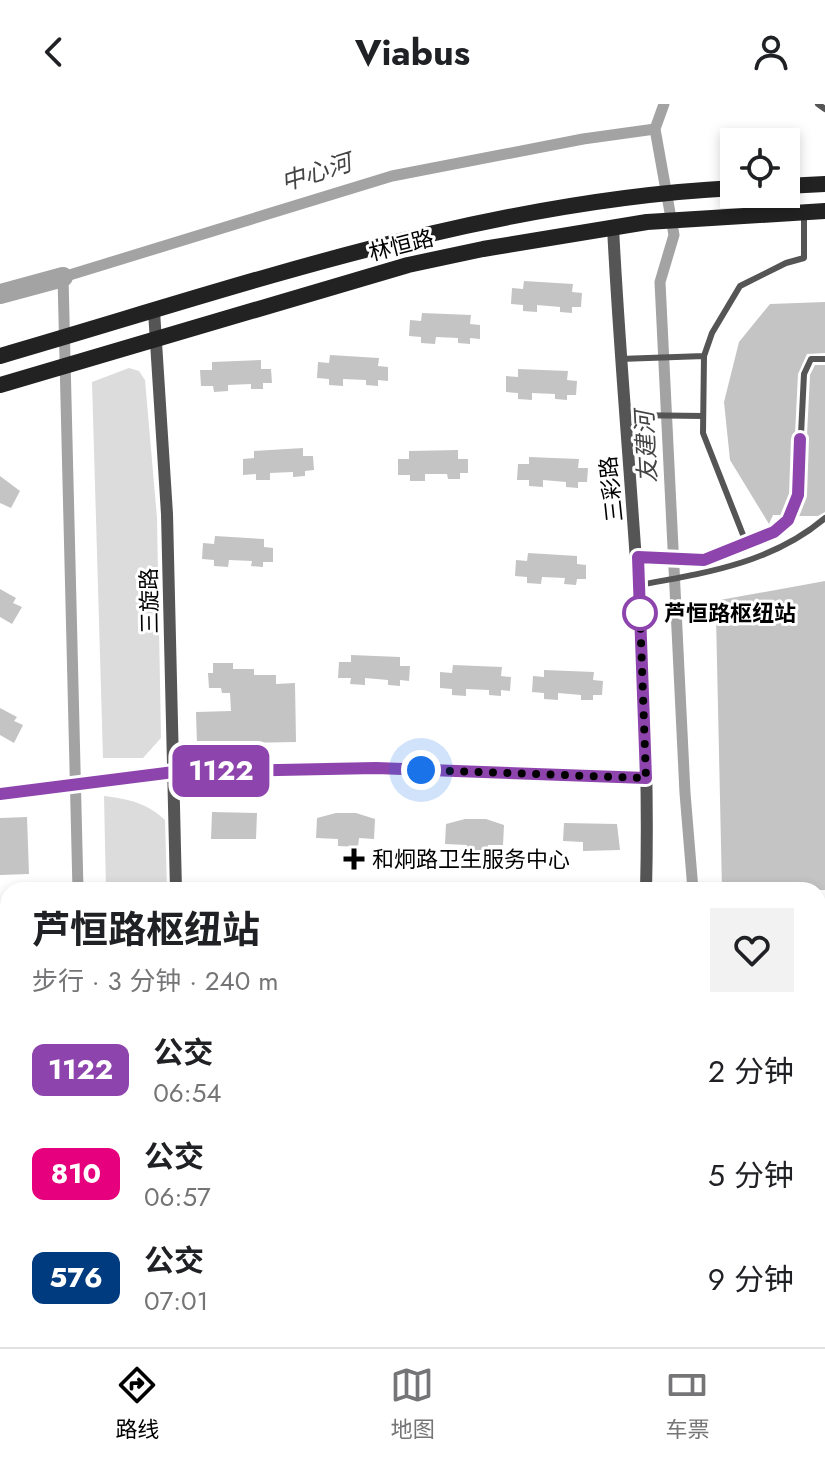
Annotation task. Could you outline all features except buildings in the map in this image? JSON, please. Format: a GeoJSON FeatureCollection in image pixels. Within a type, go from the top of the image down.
{"type":"FeatureCollection","features":[{"type":"Feature","properties":{"kind":"main road"},"geometry":{"type":"LineString","coordinates":[[800,185],[825,184]]}},
{"type":"Feature","properties":{"kind":"main road","name":"林恒路"},"geometry":{"type":"LineString","coordinates":[[0,356],[404,239],[645,194],[720,189]]}},
{"type":"Feature","properties":{"kind":"main road","name":"林恒路"},"geometry":{"type":"LineString","coordinates":[[0,385],[408,265],[647,222],[825,211]]}},
{"type":"Feature","properties":{"kind":"street","name":"三彩路"},"geometry":{"type":"LineString","coordinates":[[613,227],[623,415],[638,557],[646,778],[646,882]]}},
{"type":"Feature","properties":{"kind":"street","name":"三旋路"},"geometry":{"type":"LineString","coordinates":[[154,311],[167,514],[176,882]]}},
{"type":"Feature","properties":{"kind":"street"},"geometry":{"type":"LineString","coordinates":[[0,794],[174,772],[376,768],[646,778]]}},
{"type":"Feature","properties":{"kind":"lane"},"geometry":{"type":"LineString","coordinates":[[818,104],[825,109]]}},
{"type":"Feature","properties":{"kind":"lane"},"geometry":{"type":"LineString","coordinates":[[747,545],[703,433],[704,356],[712,333],[740,286],[786,263],[804,258],[804,212]]}},
{"type":"Feature","properties":{"kind":"lane"},"geometry":{"type":"LineString","coordinates":[[620,359],[704,356]]}},
{"type":"Feature","properties":{"kind":"lane"},"geometry":{"type":"LineString","coordinates":[[638,557],[704,560],[774,532],[791,516],[798,495],[804,374],[811,359],[825,359]]}},
{"type":"Feature","properties":{"kind":"lane"},"geometry":{"type":"LineString","coordinates":[[623,415],[703,416]]}},
{"type":"Feature","properties":{"kind":"lane"},"geometry":{"type":"LineString","coordinates":[[639,585],[694,575],[788,547],[825,518]]}},
{"type":"Feature","properties":{"kind":"shaded area"},"geometry":{"type":"Polygon","coordinates":[[[129,368],[139,371],[145,380],[157,518],[161,738],[143,758],[103,758],[92,382],[129,368]]]}},
{"type":"Feature","properties":{"kind":"shaded area"},"geometry":{"type":"Polygon","coordinates":[[[104,796],[137,803],[165,820],[167,882],[106,882],[104,796]]]}},
{"type":"Feature","properties":{"kind":"waterway","name":"友建河"},"geometry":{"type":"LineString","coordinates":[[664,104],[655,129],[674,235],[660,282],[685,793],[692,882]]}},
{"type":"Feature","properties":{"kind":"waterway","name":"中心河"},"geometry":{"type":"LineString","coordinates":[[78,882],[63,277],[392,176],[583,139],[655,129]]}},
{"type":"Feature","properties":{"kind":"waterway","name":"中心河"},"geometry":{"type":"LineString","coordinates":[[0,294],[63,277]]}},
{"type":"Feature","properties":{"kind":"bus line","name":"1122"},"geometry":{"type":"LineString","coordinates":[[0,794],[174,772],[376,768],[646,778],[638,557],[704,560],[774,532],[791,516],[798,495],[800,439]]}},
{"type":"Feature","properties":{"kind":"place","name":"芦恒路枢纽站"},"geometry":{"type":"Point","coordinates":[640,613]}},
{"type":"Feature","properties":{"kind":"place","name":"和炯路卫生服务中心"},"geometry":{"type":"Point","coordinates":[354,859]}},
{"type":"Feature","properties":{"kind":"route"},"geometry":{"type":"LineString","coordinates":[[421,770],[646,778],[640,613]]}}]}
